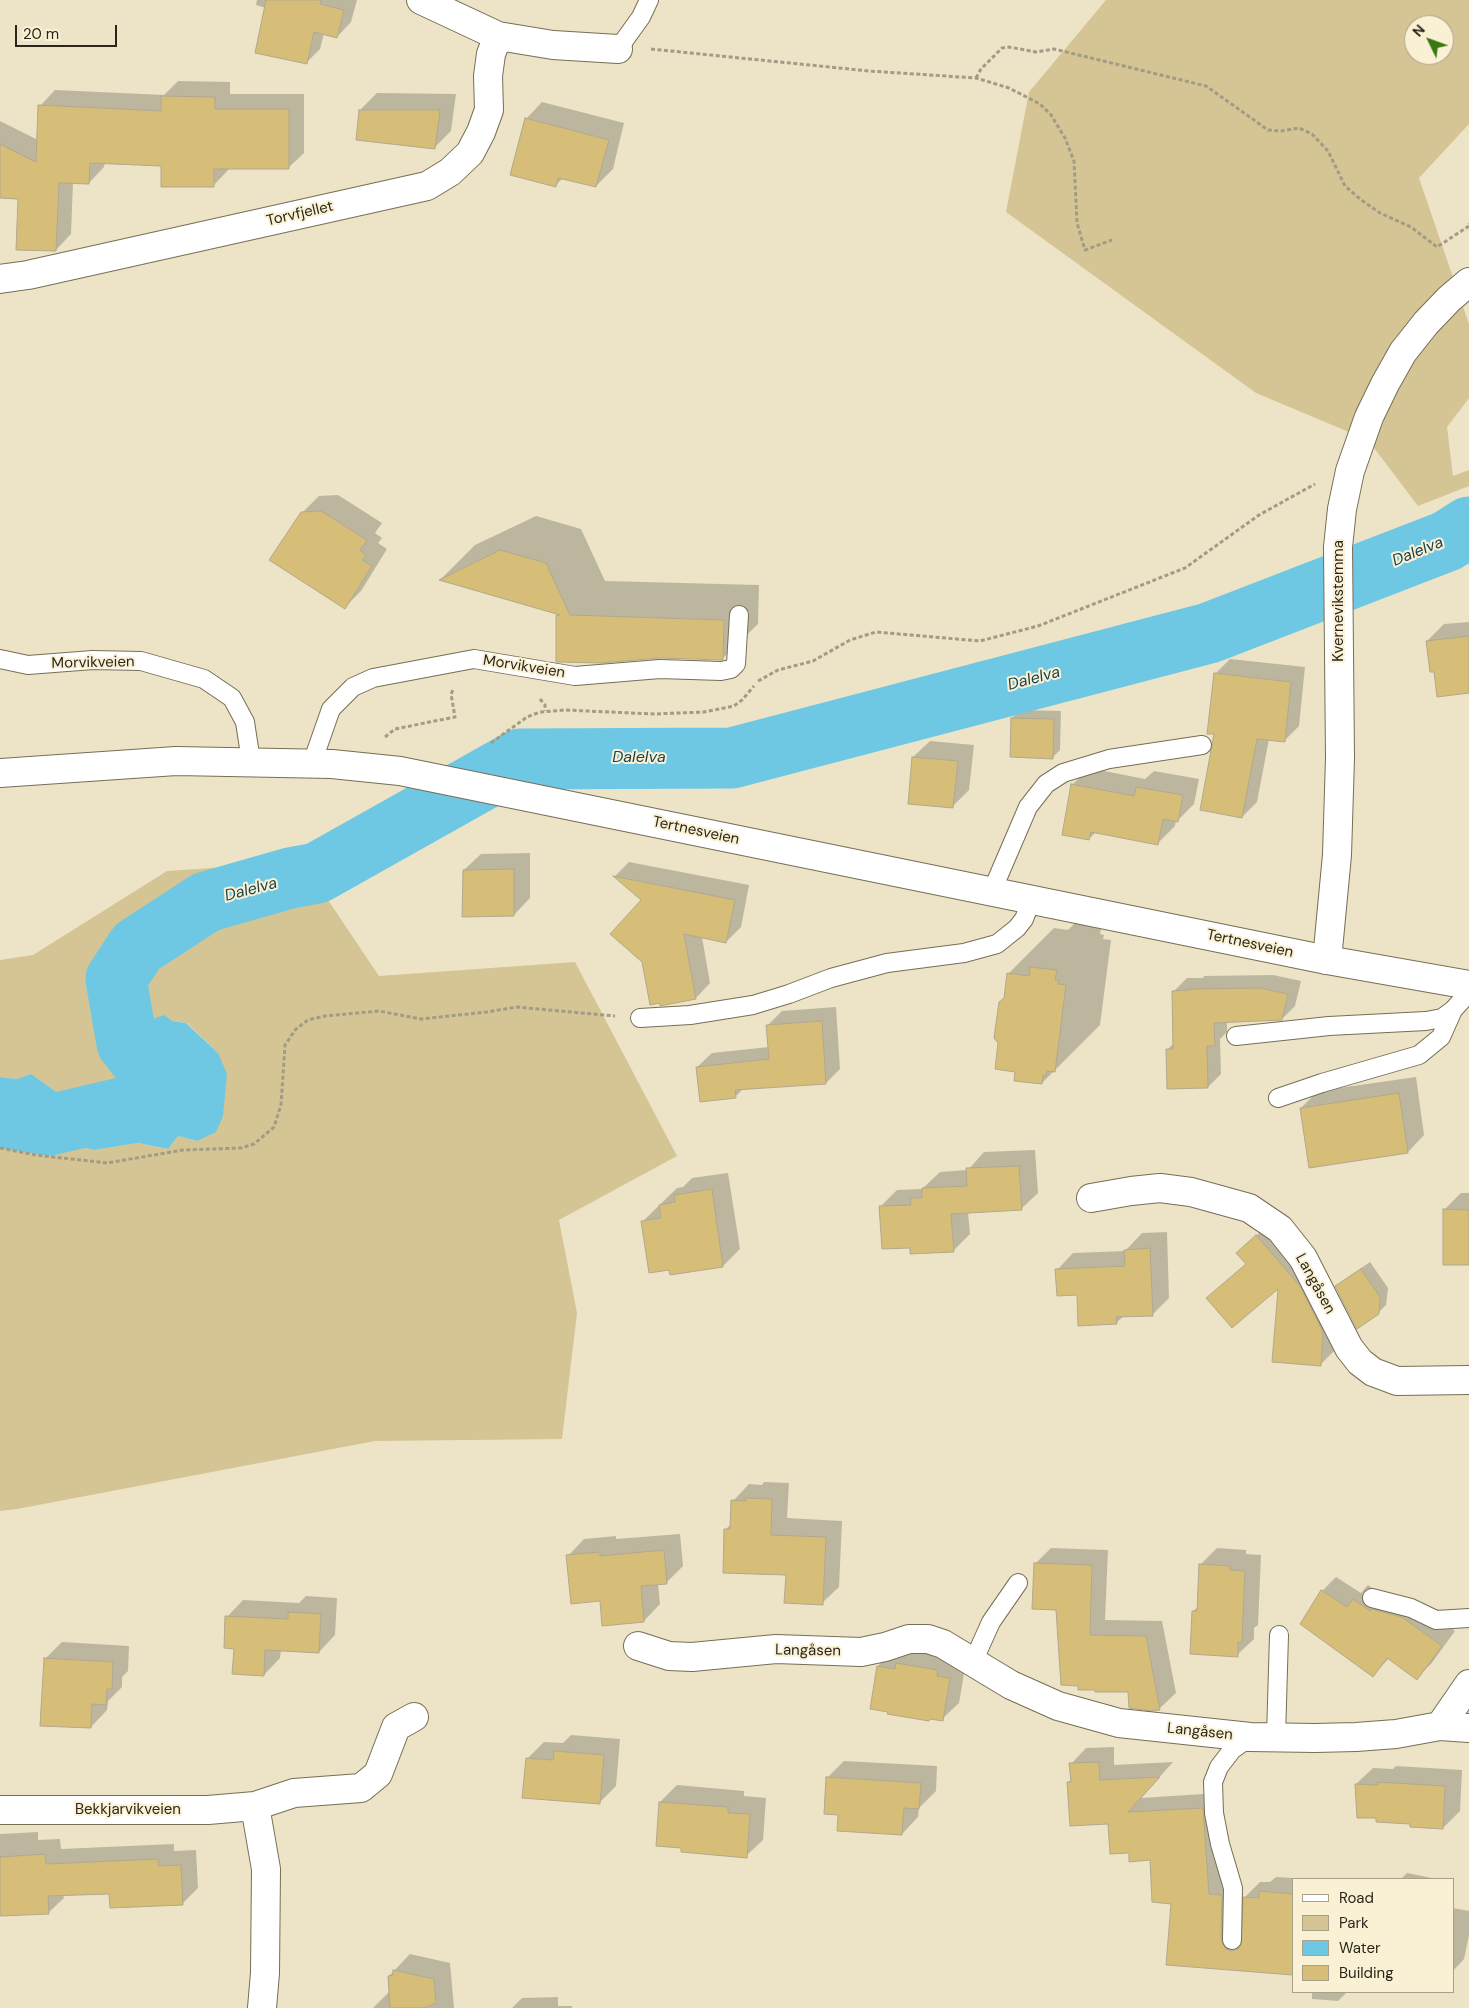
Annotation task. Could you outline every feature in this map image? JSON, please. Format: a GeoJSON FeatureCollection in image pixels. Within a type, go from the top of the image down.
{"type":"FeatureCollection","features":[{"type":"Feature","properties":{"kind":"street"},"geometry":{"type":"LineString","coordinates":[[422,0],[498,36],[553,45],[618,49]]}},
{"type":"Feature","properties":{"kind":"street","name":"Torvfjellet"},"geometry":{"type":"LineString","coordinates":[[0,280],[427,186],[450,172],[470,153],[481,132],[489,110],[488,76],[491,54],[498,36]]}},
{"type":"Feature","properties":{"kind":"street","name":"Kvernevikstemma"},"geometry":{"type":"LineString","coordinates":[[1327,960],[1337,855],[1340,777],[1338,547],[1342,510],[1350,471],[1369,417],[1384,384],[1404,352],[1426,323],[1449,298],[1469,282]]}},
{"type":"Feature","properties":{"kind":"street"},"geometry":{"type":"LineString","coordinates":[[0,773],[176,761],[312,763]]}},
{"type":"Feature","properties":{"kind":"street","name":"Tertnesveien"},"geometry":{"type":"LineString","coordinates":[[312,763],[400,772],[494,790],[1327,960],[1469,987]]}},
{"type":"Feature","properties":{"kind":"street","name":"Langåsen"},"geometry":{"type":"LineString","coordinates":[[1091,1198],[1131,1190],[1160,1188],[1191,1192],[1249,1208],[1280,1229],[1303,1258],[1349,1348],[1360,1362],[1372,1372],[1397,1381],[1469,1380]]}},
{"type":"Feature","properties":{"kind":"street","name":"Langåsen"},"geometry":{"type":"LineString","coordinates":[[638,1646],[669,1656],[692,1657],[776,1649],[861,1652],[909,1639],[928,1639],[944,1644],[1011,1685],[1058,1706],[1119,1723],[1263,1737],[1356,1737],[1396,1734],[1440,1726],[1469,1728]]}},
{"type":"Feature","properties":{"kind":"street"},"geometry":{"type":"LineString","coordinates":[[1440,1726],[1469,1684]]}},
{"type":"Feature","properties":{"kind":"street","name":"Bekkjarvikveien"},"geometry":{"type":"LineString","coordinates":[[0,1810],[208,1810],[255,1806],[294,1793],[361,1788],[378,1774],[396,1727],[414,1717]]}},
{"type":"Feature","properties":{"kind":"street"},"geometry":{"type":"LineString","coordinates":[[255,1806],[266,1869],[265,1973],[262,2008]]}},
{"type":"Feature","properties":{"kind":"lane"},"geometry":{"type":"LineString","coordinates":[[618,49],[641,17],[649,0]]}},
{"type":"Feature","properties":{"kind":"lane","name":"Morvikveien"},"geometry":{"type":"LineString","coordinates":[[312,763],[331,709],[353,687],[373,678],[474,659],[575,676],[660,669],[721,671],[731,669],[736,664],[738,615]]}},
{"type":"Feature","properties":{"kind":"lane","name":"Morvikveien"},"geometry":{"type":"LineString","coordinates":[[0,659],[28,665],[93,660],[141,661],[204,679],[232,698],[245,722],[251,761]]}},
{"type":"Feature","properties":{"kind":"lane"},"geometry":{"type":"LineString","coordinates":[[992,891],[1028,807],[1046,784],[1063,773],[1109,759],[1202,745]]}},
{"type":"Feature","properties":{"kind":"lane"},"geometry":{"type":"LineString","coordinates":[[640,1018],[690,1015],[753,1005],[831,978],[887,963],[964,953],[997,944],[1018,928],[1032,899]]}},
{"type":"Feature","properties":{"kind":"lane","name":"Tertnesveien"},"geometry":{"type":"LineString","coordinates":[[1236,1036],[1330,1026],[1426,1022],[1442,1018],[1453,1010],[1463,999],[1469,987]]}},
{"type":"Feature","properties":{"kind":"lane"},"geometry":{"type":"LineString","coordinates":[[1278,1098],[1418,1055],[1442,1037],[1453,1010]]}},
{"type":"Feature","properties":{"kind":"lane"},"geometry":{"type":"LineString","coordinates":[[972,1662],[991,1622],[1018,1583]]}},
{"type":"Feature","properties":{"kind":"lane"},"geometry":{"type":"LineString","coordinates":[[1372,1598],[1411,1608],[1436,1620],[1469,1618]]}},
{"type":"Feature","properties":{"kind":"lane"},"geometry":{"type":"LineString","coordinates":[[1232,1940],[1233,1888],[1220,1844],[1214,1813],[1213,1782],[1219,1767],[1232,1750],[1263,1737],[1279,1635]]}},
{"type":"Feature","properties":{"kind":"path"},"geometry":{"type":"LineString","coordinates":[[976,78],[981,69],[1002,48],[1009,47],[1036,52],[1054,49],[1206,86],[1268,130],[1281,131],[1299,128],[1312,134],[1328,151],[1345,186],[1374,208],[1411,227],[1437,247],[1468,226],[1469,223]]}},
{"type":"Feature","properties":{"kind":"path"},"geometry":{"type":"LineString","coordinates":[[618,49],[655,49],[694,55],[869,71],[976,78],[1022,94],[1040,104],[1051,116],[1065,138],[1074,161],[1077,222],[1085,250],[1112,240]]}},
{"type":"Feature","properties":{"kind":"path"},"geometry":{"type":"LineString","coordinates":[[491,743],[527,717],[545,711],[565,710],[654,714],[704,712],[725,708],[742,700],[760,679],[778,670],[813,661],[850,640],[876,632],[980,640],[1038,626],[1185,568],[1259,515],[1331,475],[1350,471]]}},
{"type":"Feature","properties":{"kind":"path"},"geometry":{"type":"LineString","coordinates":[[384,739],[395,729],[455,717],[451,694],[458,686]]}},
{"type":"Feature","properties":{"kind":"path"},"geometry":{"type":"LineString","coordinates":[[536,695],[545,705],[545,711]]}},
{"type":"Feature","properties":{"kind":"path"},"geometry":{"type":"LineString","coordinates":[[0,1148],[36,1155],[107,1163],[183,1150],[241,1148],[254,1144],[274,1127],[281,1105],[285,1045],[296,1029],[308,1020],[325,1016],[379,1011],[421,1019],[516,1007],[640,1018]]}},
{"type":"Feature","properties":{"kind":"green space"},"geometry":{"type":"Polygon","coordinates":[[[1106,0],[1469,0],[1469,124],[1419,178],[1469,324],[1469,398],[1447,427],[1453,476],[1469,470],[1469,486],[1418,506],[1368,440],[1256,393],[1006,212],[1029,92],[1106,0]]]}},
{"type":"Feature","properties":{"kind":"green space"},"geometry":{"type":"Polygon","coordinates":[[[257,865],[322,891],[379,976],[575,962],[677,1156],[559,1220],[577,1313],[562,1439],[375,1441],[0,1511],[0,1127],[94,1150],[138,1143],[168,1149],[178,1136],[197,1141],[218,1053],[187,1023],[172,1021],[139,1033],[127,1043],[127,1060],[136,1085],[129,1099],[58,1093],[31,1074],[17,1079],[0,1077],[0,960],[33,955],[167,871],[257,865]]]}},
{"type":"Feature","properties":{"kind":"water"},"geometry":{"type":"Polygon","coordinates":[[[164,1015],[172,1021],[186,1023],[218,1053],[227,1074],[223,1116],[216,1132],[197,1141],[178,1136],[168,1149],[138,1143],[94,1150],[0,1127],[0,1077],[17,1079],[31,1074],[58,1093],[129,1099],[136,1085],[127,1060],[127,1043],[155,1018],[164,1015]]]}},
{"type":"Feature","properties":{"kind":"building"},"geometry":{"type":"Polygon","coordinates":[[[266,0],[321,0],[320,4],[344,10],[337,38],[314,32],[307,64],[255,53],[266,0]]]}},
{"type":"Feature","properties":{"kind":"building"},"geometry":{"type":"Polygon","coordinates":[[[161,96],[215,97],[215,109],[289,109],[289,169],[214,169],[214,187],[161,187],[161,166],[90,163],[89,184],[59,183],[56,251],[16,250],[18,199],[0,198],[0,144],[36,162],[38,105],[161,111],[161,96]]]}},
{"type":"Feature","properties":{"kind":"building"},"geometry":{"type":"Polygon","coordinates":[[[359,110],[440,110],[435,149],[356,140],[359,110]]]}},
{"type":"Feature","properties":{"kind":"building"},"geometry":{"type":"Polygon","coordinates":[[[525,118],[609,140],[596,187],[558,178],[556,187],[510,175],[525,118]]]}},
{"type":"Feature","properties":{"kind":"building"},"geometry":{"type":"Polygon","coordinates":[[[321,511],[367,540],[360,550],[366,555],[362,560],[372,566],[345,609],[269,560],[301,512],[321,511]]]}},
{"type":"Feature","properties":{"kind":"building"},"geometry":{"type":"Polygon","coordinates":[[[500,550],[546,563],[570,615],[724,620],[723,660],[660,658],[601,663],[556,662],[556,615],[560,615],[439,580],[500,550]]]}},
{"type":"Feature","properties":{"kind":"building"},"geometry":{"type":"Polygon","coordinates":[[[1469,636],[1469,693],[1437,697],[1434,672],[1430,672],[1426,641],[1469,636]]]}},
{"type":"Feature","properties":{"kind":"building"},"geometry":{"type":"Polygon","coordinates":[[[1214,673],[1291,682],[1285,742],[1257,739],[1242,818],[1200,810],[1214,734],[1207,734],[1214,673]]]}},
{"type":"Feature","properties":{"kind":"building"},"geometry":{"type":"Polygon","coordinates":[[[1011,718],[1054,719],[1053,759],[1010,757],[1011,718]]]}},
{"type":"Feature","properties":{"kind":"building"},"geometry":{"type":"Polygon","coordinates":[[[912,757],[958,761],[953,808],[908,804],[912,757]]]}},
{"type":"Feature","properties":{"kind":"building"},"geometry":{"type":"Polygon","coordinates":[[[1071,784],[1134,796],[1136,787],[1183,795],[1178,822],[1163,819],[1158,845],[1091,832],[1089,840],[1062,835],[1071,784]]]}},
{"type":"Feature","properties":{"kind":"building"},"geometry":{"type":"Polygon","coordinates":[[[514,869],[514,916],[462,917],[463,870],[514,869]]]}},
{"type":"Feature","properties":{"kind":"building"},"geometry":{"type":"Polygon","coordinates":[[[613,876],[735,900],[726,943],[684,934],[696,999],[660,1006],[660,1003],[650,1005],[642,962],[610,934],[641,900],[613,876]]]}},
{"type":"Feature","properties":{"kind":"building"},"geometry":{"type":"Polygon","coordinates":[[[1030,967],[1057,970],[1055,980],[1059,980],[1058,984],[1066,985],[1055,1072],[1047,1071],[1046,1076],[1043,1075],[1042,1084],[1014,1081],[1015,1072],[995,1069],[998,1043],[994,1038],[999,1002],[1004,998],[1007,973],[1029,976],[1030,967]]]}},
{"type":"Feature","properties":{"kind":"building"},"geometry":{"type":"Polygon","coordinates":[[[1260,988],[1288,994],[1282,1020],[1214,1023],[1215,1046],[1207,1046],[1208,1088],[1167,1089],[1166,1049],[1173,1049],[1172,991],[1260,988]]]}},
{"type":"Feature","properties":{"kind":"building"},"geometry":{"type":"Polygon","coordinates":[[[822,1021],[826,1084],[735,1090],[736,1098],[700,1102],[696,1067],[769,1059],[766,1025],[822,1021]]]}},
{"type":"Feature","properties":{"kind":"building"},"geometry":{"type":"Polygon","coordinates":[[[1399,1093],[1408,1153],[1309,1168],[1300,1108],[1399,1093]]]}},
{"type":"Feature","properties":{"kind":"building"},"geometry":{"type":"Polygon","coordinates":[[[1019,1166],[1022,1210],[951,1214],[954,1252],[910,1254],[910,1248],[882,1249],[879,1206],[911,1205],[910,1198],[922,1198],[922,1188],[967,1186],[966,1168],[1019,1166]]]}},
{"type":"Feature","properties":{"kind":"building"},"geometry":{"type":"Polygon","coordinates":[[[712,1189],[723,1267],[670,1275],[669,1270],[649,1273],[641,1221],[661,1218],[659,1205],[675,1202],[674,1195],[712,1189]]]}},
{"type":"Feature","properties":{"kind":"building"},"geometry":{"type":"Polygon","coordinates":[[[1443,1209],[1469,1210],[1469,1265],[1443,1265],[1443,1209]]]}},
{"type":"Feature","properties":{"kind":"building"},"geometry":{"type":"Polygon","coordinates":[[[1256,1235],[1300,1286],[1323,1332],[1321,1366],[1272,1362],[1278,1289],[1232,1328],[1206,1298],[1246,1264],[1236,1253],[1256,1235]]]}},
{"type":"Feature","properties":{"kind":"building"},"geometry":{"type":"Polygon","coordinates":[[[1150,1248],[1153,1316],[1116,1317],[1117,1324],[1078,1326],[1077,1295],[1057,1296],[1055,1269],[1125,1266],[1124,1250],[1150,1248]]]}},
{"type":"Feature","properties":{"kind":"building"},"geometry":{"type":"Polygon","coordinates":[[[1361,1269],[1380,1297],[1379,1314],[1357,1329],[1335,1286],[1361,1269]]]}},
{"type":"Feature","properties":{"kind":"building"},"geometry":{"type":"Polygon","coordinates":[[[746,1498],[772,1499],[771,1535],[826,1537],[823,1605],[784,1603],[786,1575],[723,1573],[724,1529],[730,1529],[731,1500],[746,1501],[746,1498]]]}},
{"type":"Feature","properties":{"kind":"building"},"geometry":{"type":"Polygon","coordinates":[[[664,1550],[667,1584],[641,1586],[644,1622],[602,1626],[600,1601],[571,1604],[566,1555],[600,1552],[600,1556],[664,1550]]]}},
{"type":"Feature","properties":{"kind":"building"},"geometry":{"type":"Polygon","coordinates":[[[1034,1563],[1092,1565],[1090,1635],[1146,1636],[1160,1710],[1151,1711],[1129,1708],[1128,1692],[1095,1692],[1095,1690],[1078,1690],[1078,1686],[1061,1685],[1056,1610],[1032,1609],[1034,1563]]]}},
{"type":"Feature","properties":{"kind":"building"},"geometry":{"type":"Polygon","coordinates":[[[1199,1564],[1230,1566],[1230,1570],[1245,1571],[1242,1643],[1238,1642],[1238,1657],[1190,1654],[1192,1611],[1197,1611],[1199,1564]]]}},
{"type":"Feature","properties":{"kind":"building"},"geometry":{"type":"Polygon","coordinates":[[[1321,1590],[1347,1607],[1353,1599],[1370,1611],[1371,1609],[1402,1617],[1442,1646],[1417,1680],[1387,1658],[1373,1677],[1300,1624],[1321,1590]]]}},
{"type":"Feature","properties":{"kind":"building"},"geometry":{"type":"Polygon","coordinates":[[[288,1612],[321,1614],[319,1653],[265,1650],[264,1676],[232,1674],[234,1649],[224,1648],[225,1616],[288,1619],[288,1612]]]}},
{"type":"Feature","properties":{"kind":"building"},"geometry":{"type":"Polygon","coordinates":[[[44,1658],[113,1662],[112,1689],[107,1689],[106,1705],[92,1704],[91,1728],[40,1726],[44,1658]]]}},
{"type":"Feature","properties":{"kind":"building"},"geometry":{"type":"Polygon","coordinates":[[[896,1663],[938,1670],[937,1676],[950,1678],[943,1721],[930,1719],[929,1721],[887,1714],[888,1712],[870,1709],[877,1666],[895,1669],[896,1663]]]}},
{"type":"Feature","properties":{"kind":"building"},"geometry":{"type":"Polygon","coordinates":[[[554,1751],[604,1755],[600,1804],[522,1798],[526,1758],[553,1760],[554,1751]]]}},
{"type":"Feature","properties":{"kind":"building"},"geometry":{"type":"Polygon","coordinates":[[[1099,1762],[1100,1780],[1160,1777],[1128,1812],[1203,1808],[1209,1894],[1222,1895],[1221,1940],[1226,1949],[1232,1951],[1238,1949],[1241,1945],[1243,1897],[1259,1898],[1259,1891],[1292,1894],[1292,1975],[1166,1965],[1171,1904],[1152,1902],[1150,1860],[1129,1862],[1129,1853],[1110,1854],[1108,1824],[1070,1826],[1067,1782],[1071,1782],[1069,1763],[1099,1762]]]}},
{"type":"Feature","properties":{"kind":"building"},"geometry":{"type":"Polygon","coordinates":[[[826,1777],[921,1783],[919,1809],[904,1808],[902,1835],[837,1831],[838,1815],[824,1814],[826,1777]]]}},
{"type":"Feature","properties":{"kind":"building"},"geometry":{"type":"Polygon","coordinates":[[[1378,1782],[1445,1786],[1443,1829],[1410,1827],[1410,1824],[1376,1822],[1376,1818],[1357,1818],[1355,1784],[1378,1785],[1378,1782]]]}},
{"type":"Feature","properties":{"kind":"building"},"geometry":{"type":"Polygon","coordinates":[[[659,1802],[728,1807],[728,1813],[750,1814],[747,1858],[681,1852],[681,1848],[656,1846],[659,1802]]]}},
{"type":"Feature","properties":{"kind":"building"},"geometry":{"type":"Polygon","coordinates":[[[45,1854],[46,1864],[158,1859],[159,1866],[181,1865],[183,1905],[110,1908],[109,1894],[48,1896],[49,1914],[0,1916],[0,1857],[45,1854]]]}},
{"type":"Feature","properties":{"kind":"building"},"geometry":{"type":"Polygon","coordinates":[[[393,1970],[434,1979],[436,2003],[424,2008],[390,2008],[388,1976],[393,1975],[393,1970]]]}},
{"type":"Feature","properties":{"kind":"waterway","name":"Dalelva"},"geometry":{"type":"LineString","coordinates":[[0,1117],[49,1125],[143,1103],[149,1071],[127,1043],[116,979],[137,947],[206,902],[290,878],[317,873],[520,759],[732,758],[1209,633],[1447,541],[1469,527]]}}]}
